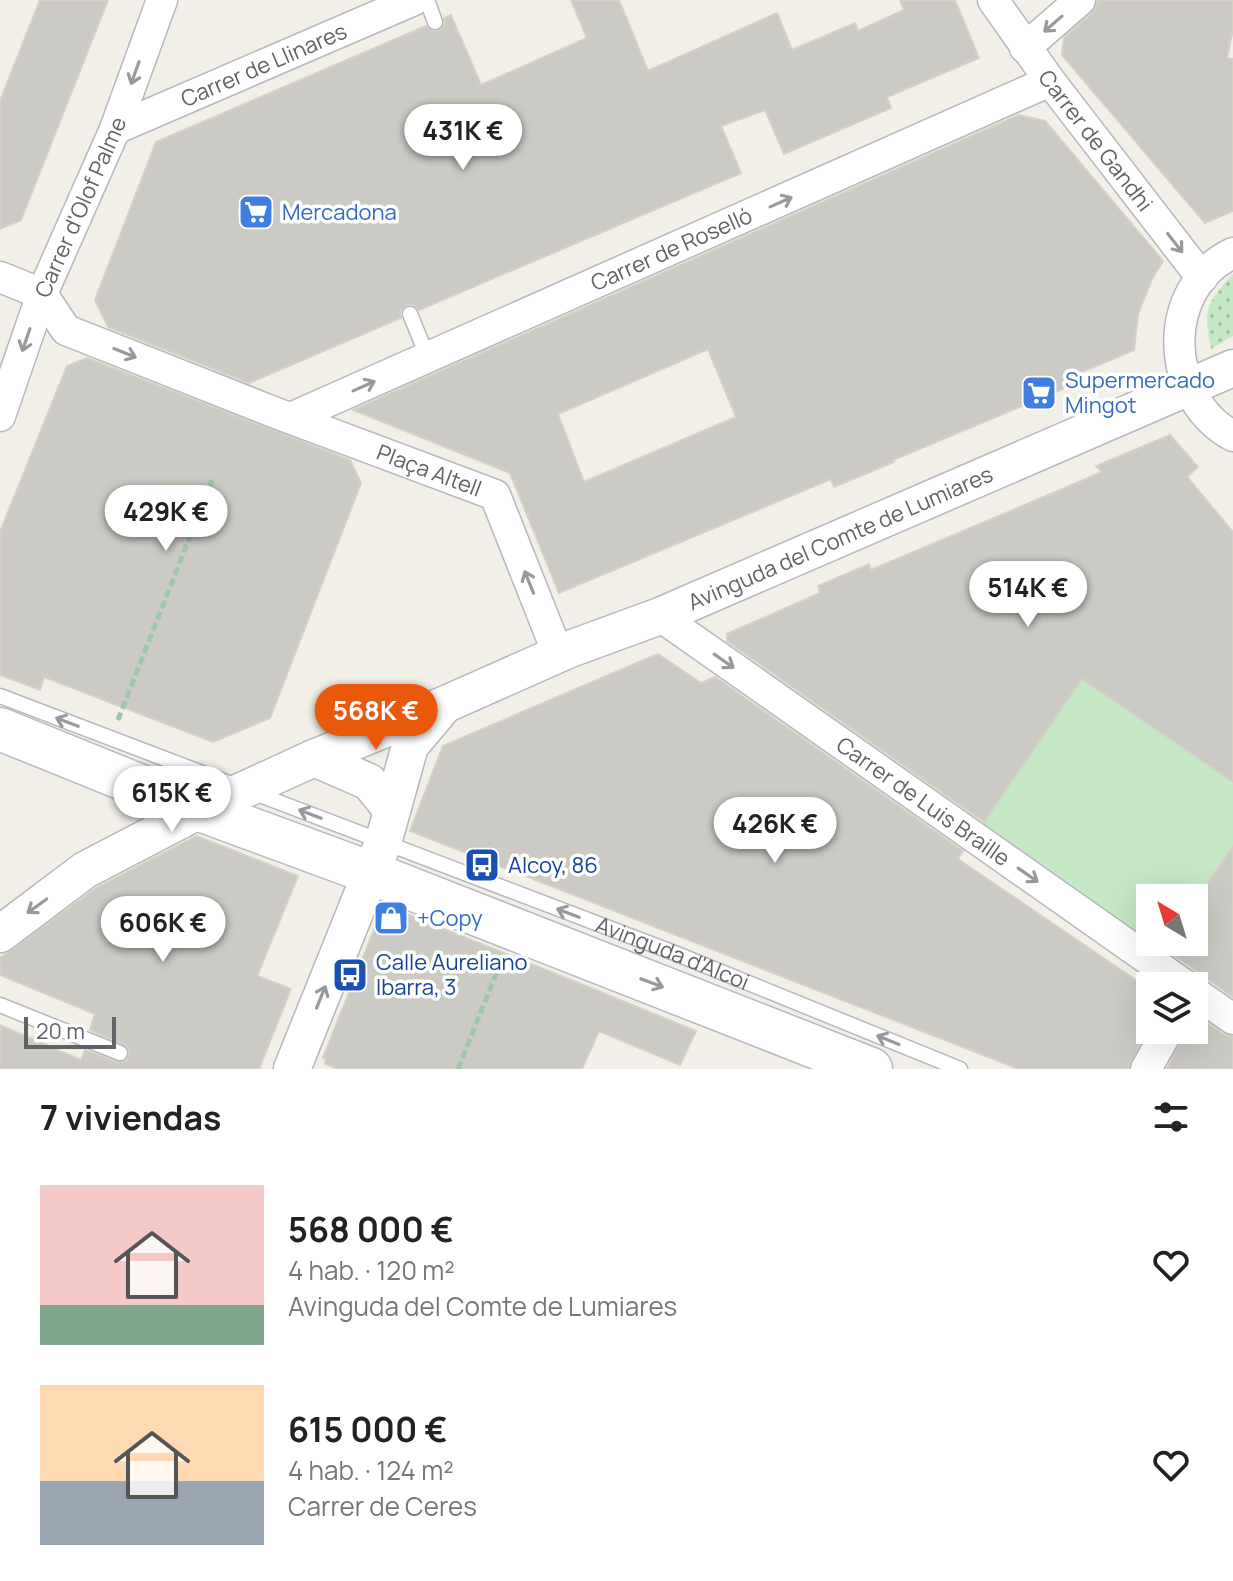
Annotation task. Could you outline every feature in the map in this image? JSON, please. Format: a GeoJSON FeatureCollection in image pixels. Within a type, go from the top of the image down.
{"type":"FeatureCollection","features":[{"type":"Feature","properties":{"kind":"main road"},"geometry":{"type":"LineString","coordinates":[[0,729],[200,810],[382,841]]}},
{"type":"Feature","properties":{"kind":"main road","name":"Avinguda d'Alcoi"},"geometry":{"type":"LineString","coordinates":[[382,841],[871,1069]]}},
{"type":"Feature","properties":{"kind":"street","name":"Carrer d'Olof Palme"},"geometry":{"type":"LineString","coordinates":[[0,416],[42,294],[115,129],[162,0]]}},
{"type":"Feature","properties":{"kind":"street","name":"Carrer de Llinares"},"geometry":{"type":"LineString","coordinates":[[115,129],[414,0]]}},
{"type":"Feature","properties":{"kind":"street","name":"Carrer de Gandhi"},"geometry":{"type":"LineString","coordinates":[[993,0],[1025,48],[1202,278]]}},
{"type":"Feature","properties":{"kind":"street"},"geometry":{"type":"LineString","coordinates":[[1025,48],[1080,0]]}},
{"type":"Feature","properties":{"kind":"street","name":"Carrer de Roselló"},"geometry":{"type":"LineString","coordinates":[[293,417],[1050,81]]}},
{"type":"Feature","properties":{"kind":"street"},"geometry":{"type":"LineString","coordinates":[[1233,253],[1202,278],[1187,303],[1179,331],[1179,361],[1187,388],[1202,412],[1233,436]]}},
{"type":"Feature","properties":{"kind":"street"},"geometry":{"type":"LineString","coordinates":[[0,277],[42,294]]}},
{"type":"Feature","properties":{"kind":"street","name":"Plaça Altell"},"geometry":{"type":"LineString","coordinates":[[42,294],[66,330],[495,495],[558,654]]}},
{"type":"Feature","properties":{"kind":"street","name":"Avinguda del Comte de Lumiares"},"geometry":{"type":"LineString","coordinates":[[0,934],[85,870],[245,789],[558,654],[660,616],[1233,368]]}},
{"type":"Feature","properties":{"kind":"street","name":"Carrer de Luis Braille"},"geometry":{"type":"LineString","coordinates":[[660,616],[1166,972]]}},
{"type":"Feature","properties":{"kind":"street","name":"Avinguda del Comte de Lumiares"},"geometry":{"type":"LineString","coordinates":[[292,1069],[382,841],[410,746],[446,704]]}},
{"type":"Feature","properties":{"kind":"street"},"geometry":{"type":"LineString","coordinates":[[314,758],[369,782],[382,841]]}},
{"type":"Feature","properties":{"kind":"street"},"geometry":{"type":"LineString","coordinates":[[1208,1002],[1233,1019]]}},
{"type":"Feature","properties":{"kind":"street"},"geometry":{"type":"LineString","coordinates":[[1146,1069],[1160,1044]]}},
{"type":"Feature","properties":{"kind":"lane"},"geometry":{"type":"LineString","coordinates":[[427,0],[435,22]]}},
{"type":"Feature","properties":{"kind":"lane"},"geometry":{"type":"LineString","coordinates":[[410,314],[428,358]]}},
{"type":"Feature","properties":{"kind":"lane"},"geometry":{"type":"LineString","coordinates":[[0,696],[382,841]]}},
{"type":"Feature","properties":{"kind":"lane","name":"Avinguda d'Alcoi"},"geometry":{"type":"LineString","coordinates":[[382,841],[672,952],[960,1069]]}},
{"type":"Feature","properties":{"kind":"lane"},"geometry":{"type":"LineString","coordinates":[[0,1005],[120,1053]]}},
{"type":"Feature","properties":{"kind":"path"},"geometry":{"type":"LineString","coordinates":[[113,733],[212,480]]}},
{"type":"Feature","properties":{"kind":"path"},"geometry":{"type":"LineString","coordinates":[[458,1069],[507,947]]}},
{"type":"Feature","properties":{"kind":"green space"},"geometry":{"type":"Polygon","coordinates":[[[1233,274],[1233,336],[1211,349],[1207,325],[1209,308],[1233,274]]]}},
{"type":"Feature","properties":{"kind":"green space"},"geometry":{"type":"Polygon","coordinates":[[[1082,679],[1233,782],[1233,846],[1207,884],[1136,884],[1136,933],[980,827],[1082,679]]]}},
{"type":"Feature","properties":{"kind":"building"},"geometry":{"type":"Polygon","coordinates":[[[40,0],[108,0],[21,220],[0,229],[0,101],[40,0]]]}},
{"type":"Feature","properties":{"kind":"building"},"geometry":{"type":"Polygon","coordinates":[[[571,0],[619,0],[648,71],[777,13],[792,50],[855,23],[858,31],[904,10],[900,0],[955,0],[979,58],[887,97],[891,108],[784,154],[765,110],[721,126],[741,173],[419,310],[412,304],[406,305],[400,312],[401,318],[249,383],[108,327],[95,300],[156,142],[426,26],[433,32],[439,31],[445,24],[444,18],[451,15],[481,85],[587,38],[571,0]]]}},
{"type":"Feature","properties":{"kind":"building"},"geometry":{"type":"Polygon","coordinates":[[[1098,0],[1233,0],[1233,29],[1227,58],[1233,59],[1233,211],[1205,223],[1062,55],[1064,38],[1092,13],[1098,0]]]}},
{"type":"Feature","properties":{"kind":"building"},"geometry":{"type":"Polygon","coordinates":[[[1019,115],[1045,121],[1163,261],[1138,314],[1134,350],[1070,377],[1072,385],[834,487],[831,479],[559,593],[510,473],[353,410],[1019,115]],[[708,349],[558,414],[584,482],[736,417],[708,349]]]}},
{"type":"Feature","properties":{"kind":"building"},"geometry":{"type":"Polygon","coordinates":[[[87,358],[350,460],[361,483],[270,718],[213,742],[44,677],[40,690],[0,675],[0,532],[67,366],[87,358]]]}},
{"type":"Feature","properties":{"kind":"building"},"geometry":{"type":"Polygon","coordinates":[[[1170,435],[1198,467],[1187,477],[1233,532],[1233,782],[1082,679],[984,822],[727,641],[727,634],[820,593],[818,586],[869,564],[871,570],[1102,472],[1096,466],[1170,435]]]}},
{"type":"Feature","properties":{"kind":"building"},"geometry":{"type":"Polygon","coordinates":[[[658,654],[701,683],[715,677],[963,851],[958,859],[1136,980],[1136,1044],[1140,1044],[1128,1069],[1019,1069],[410,831],[443,746],[658,654]]]}},
{"type":"Feature","properties":{"kind":"building"},"geometry":{"type":"Polygon","coordinates":[[[196,836],[298,876],[257,976],[291,989],[259,1069],[0,1069],[0,1025],[81,1060],[85,1050],[117,1062],[127,1060],[130,1052],[127,1046],[90,1030],[95,1014],[0,975],[0,958],[96,888],[196,836]]]}},
{"type":"Feature","properties":{"kind":"building"},"geometry":{"type":"Polygon","coordinates":[[[1233,846],[1233,997],[1208,979],[1208,972],[1198,972],[1176,956],[1208,956],[1207,884],[1233,846]]]}},
{"type":"Feature","properties":{"kind":"building"},"geometry":{"type":"Polygon","coordinates":[[[384,905],[696,1031],[680,1065],[599,1031],[582,1069],[339,1069],[325,1064],[326,1059],[323,1058],[384,905]]]}},
{"type":"Feature","properties":{"kind":"building"},"geometry":{"type":"Polygon","coordinates":[[[1208,1024],[1233,1037],[1233,1069],[1167,1069],[1179,1044],[1208,1044],[1208,1024]]]}},
{"type":"Feature","properties":{"kind":"place","name":"Mercadona"},"geometry":{"type":"Point","coordinates":[256,212]}},
{"type":"Feature","properties":{"kind":"place","name":"Supermercado Mingot"},"geometry":{"type":"Point","coordinates":[1039,393]}},
{"type":"Feature","properties":{"kind":"place","name":"Alcoy, 86"},"geometry":{"type":"Point","coordinates":[482,865]}},
{"type":"Feature","properties":{"kind":"place","name":"+Copy"},"geometry":{"type":"Point","coordinates":[391,918]}},
{"type":"Feature","properties":{"kind":"place","name":"Calle Aureliano Ibarra, 3"},"geometry":{"type":"Point","coordinates":[350,975]}}]}
